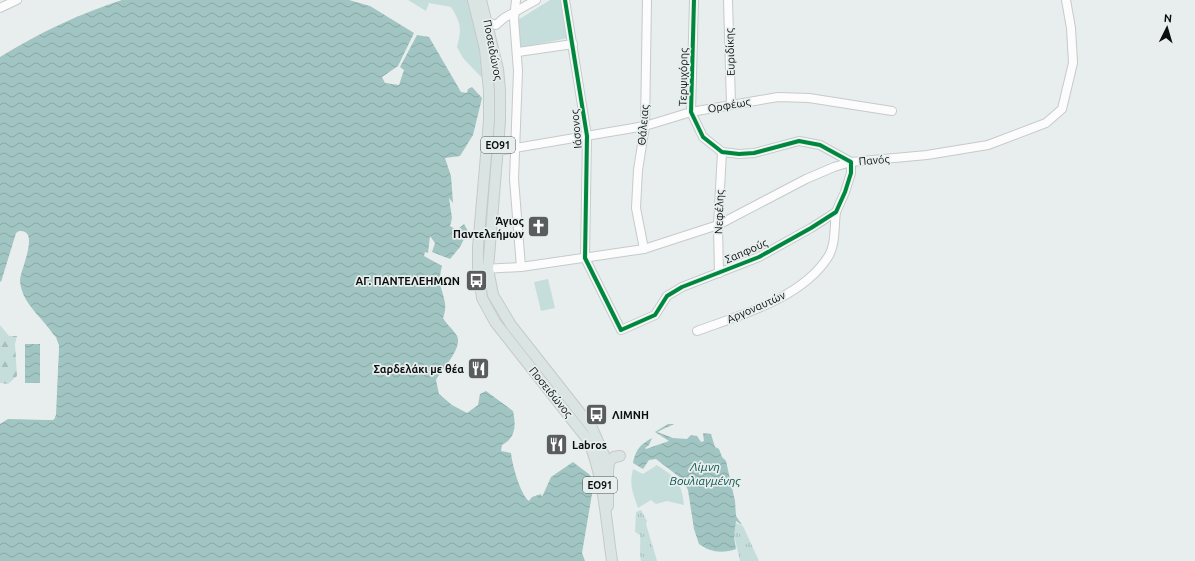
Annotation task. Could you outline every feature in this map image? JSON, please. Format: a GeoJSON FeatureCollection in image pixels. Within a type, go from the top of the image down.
{"type":"FeatureCollection","features":[{"type":"Feature","properties":{"kind":"main road","name":"Ποσειδώνος"},"geometry":{"type":"LineString","coordinates":[[473,0],[483,23],[498,69],[501,105],[498,151],[483,269]]}},
{"type":"Feature","properties":{"kind":"main road","name":"Ποσειδώνος"},"geometry":{"type":"LineString","coordinates":[[481,0],[490,105],[482,298],[495,322],[596,446],[608,471],[609,493],[607,524]]}},
{"type":"Feature","properties":{"kind":"main road","name":"Ποσειδώνος"},"geometry":{"type":"LineString","coordinates":[[596,446],[598,473],[612,561]]}},
{"type":"Feature","properties":{"kind":"main road"},"geometry":{"type":"LineString","coordinates":[[608,471],[610,460],[614,457],[620,456]]}},
{"type":"Feature","properties":{"kind":"street"},"geometry":{"type":"LineString","coordinates":[[0,8],[16,0]]}},
{"type":"Feature","properties":{"kind":"street"},"geometry":{"type":"LineString","coordinates":[[516,0],[518,52],[514,179],[521,266]]}},
{"type":"Feature","properties":{"kind":"street"},"geometry":{"type":"LineString","coordinates":[[483,23],[502,20],[536,0]]}},
{"type":"Feature","properties":{"kind":"street"},"geometry":{"type":"LineString","coordinates":[[517,12],[523,11],[543,0]]}},
{"type":"Feature","properties":{"kind":"street","name":"Ιάσονος"},"geometry":{"type":"LineString","coordinates":[[565,0],[587,136],[585,258]]}},
{"type":"Feature","properties":{"kind":"street","name":"Θάλειας"},"geometry":{"type":"LineString","coordinates":[[644,249],[636,208],[638,170],[645,126],[647,0]]}},
{"type":"Feature","properties":{"kind":"street","name":"Τερψιχόρης"},"geometry":{"type":"LineString","coordinates":[[694,0],[691,112],[703,137],[722,152]]}},
{"type":"Feature","properties":{"kind":"street","name":"Ευριδίκης"},"geometry":{"type":"LineString","coordinates":[[728,0],[731,104]]}},
{"type":"Feature","properties":{"kind":"street","name":"Πανός"},"geometry":{"type":"LineString","coordinates":[[585,258],[644,249],[718,225],[806,179],[850,162],[927,155],[988,145],[1046,122],[1062,109],[1073,63],[1071,28],[1066,0]]}},
{"type":"Feature","properties":{"kind":"street"},"geometry":{"type":"LineString","coordinates":[[518,52],[573,44]]}},
{"type":"Feature","properties":{"kind":"street","name":"Ορφέως"},"geometry":{"type":"LineString","coordinates":[[498,151],[645,126],[691,112],[731,104],[792,96],[892,111]]}},
{"type":"Feature","properties":{"kind":"street"},"geometry":{"type":"LineString","coordinates":[[722,152],[739,154],[754,153],[799,142],[820,145],[850,162],[851,173],[845,192],[836,212]]}},
{"type":"Feature","properties":{"kind":"street","name":"Νεφέλης"},"geometry":{"type":"LineString","coordinates":[[719,273],[718,225],[722,152]]}},
{"type":"Feature","properties":{"kind":"street","name":"Σαπφούς"},"geometry":{"type":"LineString","coordinates":[[585,258],[621,330],[655,315],[668,296],[682,286],[759,257],[836,212]]}},
{"type":"Feature","properties":{"kind":"street","name":"Αργοναυτών"},"geometry":{"type":"LineString","coordinates":[[697,331],[744,314],[783,296],[810,277],[828,256],[833,243],[836,212]]}},
{"type":"Feature","properties":{"kind":"street"},"geometry":{"type":"LineString","coordinates":[[483,269],[585,258]]}},
{"type":"Feature","properties":{"kind":"green space"},"geometry":{"type":"Polygon","coordinates":[[[408,0],[468,0],[474,19],[485,81],[463,58],[457,47],[460,35],[460,26],[451,7],[429,3],[426,11],[408,0]]]}},
{"type":"Feature","properties":{"kind":"green space"},"geometry":{"type":"Polygon","coordinates":[[[550,0],[561,0],[568,38],[520,48],[518,20],[550,0]]]}},
{"type":"Feature","properties":{"kind":"green space"},"geometry":{"type":"Polygon","coordinates":[[[548,279],[555,308],[541,311],[534,282],[548,279]]]}},
{"type":"Feature","properties":{"kind":"green space"},"geometry":{"type":"Polygon","coordinates":[[[0,325],[9,336],[17,336],[15,344],[17,376],[8,384],[0,383],[0,325]]]}},
{"type":"Feature","properties":{"kind":"green space"},"geometry":{"type":"Polygon","coordinates":[[[657,465],[669,473],[679,485],[684,505],[667,501],[656,504],[651,500],[638,508],[633,493],[633,469],[643,474],[657,465]]]}},
{"type":"Feature","properties":{"kind":"green space"},"geometry":{"type":"Polygon","coordinates":[[[641,510],[647,521],[646,524],[657,561],[641,561],[640,535],[635,532],[636,512],[641,510]]]}},
{"type":"Feature","properties":{"kind":"green space"},"geometry":{"type":"Polygon","coordinates":[[[736,523],[743,526],[759,561],[740,561],[734,535],[736,523]]]}},
{"type":"Feature","properties":{"kind":"water"},"geometry":{"type":"Polygon","coordinates":[[[122,0],[349,0],[370,6],[414,33],[398,66],[382,77],[385,83],[399,85],[404,70],[400,67],[417,35],[429,37],[461,92],[467,93],[468,89],[472,87],[482,98],[473,135],[460,156],[445,158],[451,176],[453,203],[449,198],[452,218],[450,226],[457,230],[464,224],[468,231],[460,247],[450,259],[432,252],[435,243],[430,236],[428,253],[425,252],[424,256],[442,266],[440,281],[445,301],[443,318],[457,336],[458,341],[455,352],[436,380],[439,394],[452,405],[467,413],[478,405],[480,394],[486,391],[513,411],[515,421],[514,431],[510,439],[502,445],[501,451],[511,453],[520,486],[529,501],[532,497],[541,494],[542,497],[551,477],[573,462],[590,475],[593,488],[582,553],[585,561],[0,561],[0,424],[8,419],[53,420],[56,415],[59,346],[55,337],[31,307],[22,291],[20,281],[29,243],[28,236],[25,232],[19,231],[16,233],[1,282],[0,281],[0,57],[29,40],[60,25],[90,11],[122,0]]]}},
{"type":"Feature","properties":{"kind":"water"},"geometry":{"type":"Polygon","coordinates":[[[25,344],[40,344],[40,383],[25,383],[25,344]]]}},
{"type":"Feature","properties":{"kind":"water","name":"Λίμνη Βουλιαγμένης"},"geometry":{"type":"Polygon","coordinates":[[[668,424],[674,424],[657,432],[673,438],[687,439],[691,435],[697,436],[701,442],[704,441],[703,433],[711,434],[715,447],[719,449],[722,457],[726,461],[735,501],[736,516],[742,525],[736,521],[734,537],[736,549],[721,552],[707,549],[699,544],[694,529],[688,490],[682,479],[656,459],[649,460],[643,469],[633,463],[637,451],[642,445],[652,438],[649,445],[645,448],[646,449],[669,441],[655,432],[668,424]]]}},
{"type":"Feature","properties":{"kind":"pier"},"geometry":{"type":"Polygon","coordinates":[[[51,332],[56,337],[59,346],[55,418],[53,420],[25,419],[24,417],[53,416],[57,347],[54,338],[50,333],[51,332]]]}},
{"type":"Feature","properties":{"kind":"cycle path"},"geometry":{"type":"LineString","coordinates":[[565,0],[587,136],[585,258],[621,330],[655,315],[667,296],[682,287],[759,257],[836,212],[845,192],[851,173],[851,162],[820,145],[799,141],[754,153],[739,154],[722,152],[703,137],[691,112],[694,0]]}},
{"type":"Feature","properties":{"kind":"place","name":"Άγιος Παντελεήμων"},"geometry":{"type":"Point","coordinates":[539,227]}},
{"type":"Feature","properties":{"kind":"place","name":"ΑΓ. ΠΑΝΤΕΛΕΗΜΩΝ"},"geometry":{"type":"Point","coordinates":[476,281]}},
{"type":"Feature","properties":{"kind":"place","name":"Σαρδελάκι με θέα"},"geometry":{"type":"Point","coordinates":[479,369]}},
{"type":"Feature","properties":{"kind":"place","name":"ΛΙΜΝΗ"},"geometry":{"type":"Point","coordinates":[596,415]}},
{"type":"Feature","properties":{"kind":"place","name":"Labros"},"geometry":{"type":"Point","coordinates":[556,445]}}]}
